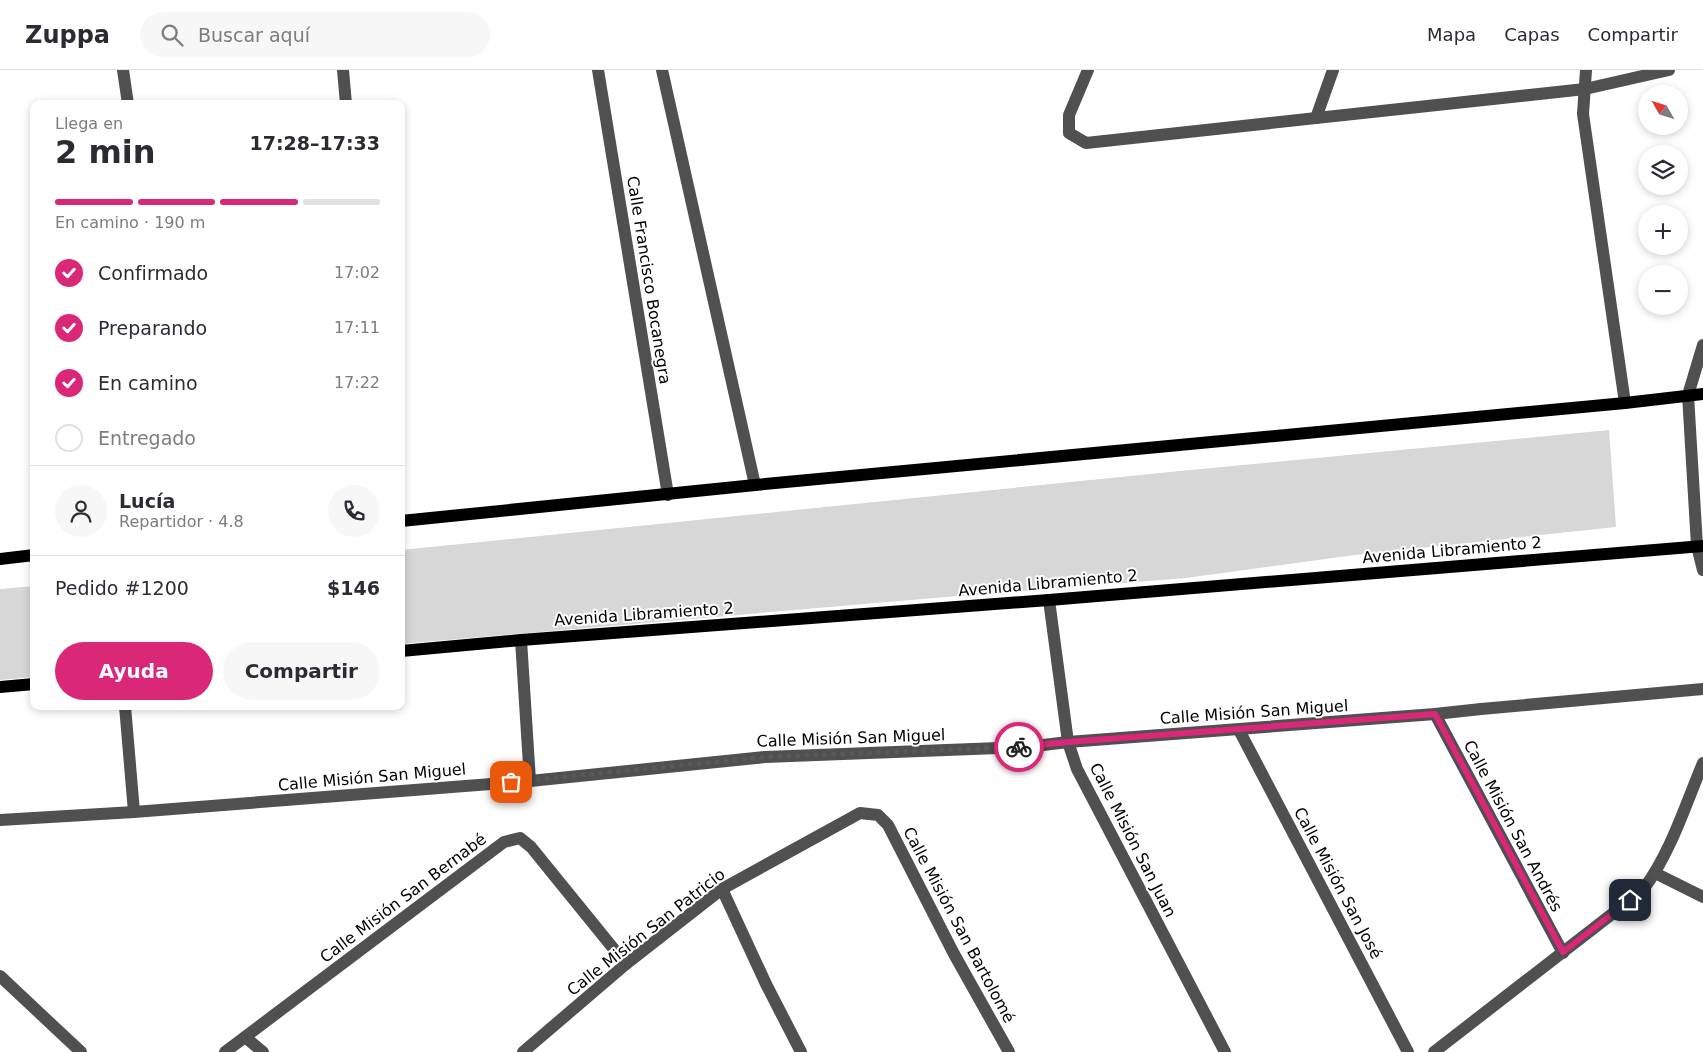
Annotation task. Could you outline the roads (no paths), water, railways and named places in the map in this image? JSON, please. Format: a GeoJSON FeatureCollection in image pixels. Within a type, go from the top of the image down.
{"type":"FeatureCollection","features":[{"type":"Feature","properties":{"kind":"main road"},"geometry":{"type":"LineString","coordinates":[[405,521],[755,485],[1625,404],[1703,394]]}},
{"type":"Feature","properties":{"kind":"main road","name":"Avenida Libramiento 2"},"geometry":{"type":"LineString","coordinates":[[405,651],[1700,546]]}},
{"type":"Feature","properties":{"kind":"main road"},"geometry":{"type":"LineString","coordinates":[[0,559],[30,555]]}},
{"type":"Feature","properties":{"kind":"main road"},"geometry":{"type":"LineString","coordinates":[[0,687],[30,684]]}},
{"type":"Feature","properties":{"kind":"street"},"geometry":{"type":"LineString","coordinates":[[123,70],[127,100]]}},
{"type":"Feature","properties":{"kind":"street"},"geometry":{"type":"LineString","coordinates":[[343,70],[346,100]]}},
{"type":"Feature","properties":{"kind":"street","name":"Calle Francisco Bocanegra"},"geometry":{"type":"LineString","coordinates":[[598,70],[668,495]]}},
{"type":"Feature","properties":{"kind":"street"},"geometry":{"type":"LineString","coordinates":[[662,70],[755,485]]}},
{"type":"Feature","properties":{"kind":"street"},"geometry":{"type":"LineString","coordinates":[[1088,70],[1068,116],[1069,133],[1086,143],[1585,89],[1669,70]]}},
{"type":"Feature","properties":{"kind":"street"},"geometry":{"type":"LineString","coordinates":[[1316,118],[1333,70]]}},
{"type":"Feature","properties":{"kind":"street"},"geometry":{"type":"LineString","coordinates":[[1586,70],[1583,114],[1625,404]]}},
{"type":"Feature","properties":{"kind":"street"},"geometry":{"type":"LineString","coordinates":[[1703,345],[1688,395],[1703,570]]}},
{"type":"Feature","properties":{"kind":"street","name":"Calle Misión San Juan"},"geometry":{"type":"LineString","coordinates":[[1049,600],[1068,742],[1077,769],[1225,1052]]}},
{"type":"Feature","properties":{"kind":"street"},"geometry":{"type":"LineString","coordinates":[[521,640],[530,781]]}},
{"type":"Feature","properties":{"kind":"street","name":"Calle Misión San Miguel"},"geometry":{"type":"LineString","coordinates":[[0,820],[134,812],[530,781],[765,757],[1027,747],[1068,742],[1435,714],[1703,689]]}},
{"type":"Feature","properties":{"kind":"street"},"geometry":{"type":"LineString","coordinates":[[125,710],[134,812]]}},
{"type":"Feature","properties":{"kind":"street","name":"Calle Misión San Andrés"},"geometry":{"type":"LineString","coordinates":[[1435,714],[1563,952]]}},
{"type":"Feature","properties":{"kind":"street","name":"Calle Misión San José"},"geometry":{"type":"LineString","coordinates":[[1239,730],[1408,1052]]}},
{"type":"Feature","properties":{"kind":"street"},"geometry":{"type":"LineString","coordinates":[[1434,1052],[1643,890],[1668,850],[1703,763]]}},
{"type":"Feature","properties":{"kind":"street","name":"Calle Misión San Patricio"},"geometry":{"type":"LineString","coordinates":[[523,1052],[626,964],[722,889],[860,814],[878,816]]}},
{"type":"Feature","properties":{"kind":"street","name":"Calle Misión San Bartolomé"},"geometry":{"type":"LineString","coordinates":[[878,816],[888,825],[954,954],[1008,1052]]}},
{"type":"Feature","properties":{"kind":"street","name":"Calle Misión San Bernabé"},"geometry":{"type":"LineString","coordinates":[[225,1052],[504,842],[520,838],[531,847],[626,964]]}},
{"type":"Feature","properties":{"kind":"street"},"geometry":{"type":"LineString","coordinates":[[1655,873],[1703,897]]}},
{"type":"Feature","properties":{"kind":"street"},"geometry":{"type":"LineString","coordinates":[[722,889],[766,984],[801,1052]]}},
{"type":"Feature","properties":{"kind":"street"},"geometry":{"type":"LineString","coordinates":[[0,976],[81,1052]]}},
{"type":"Feature","properties":{"kind":"street"},"geometry":{"type":"LineString","coordinates":[[246,1037],[263,1052]]}}]}
